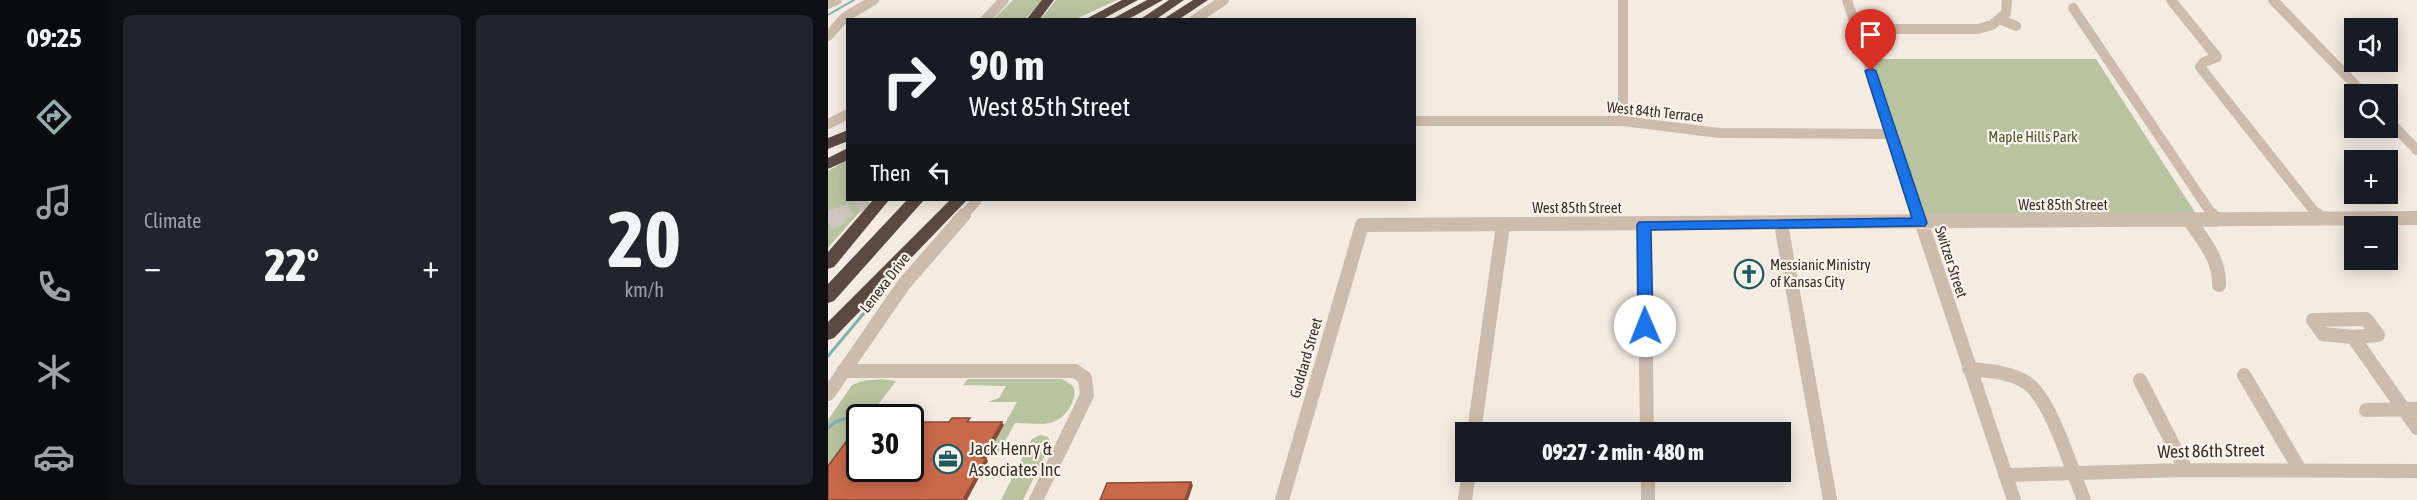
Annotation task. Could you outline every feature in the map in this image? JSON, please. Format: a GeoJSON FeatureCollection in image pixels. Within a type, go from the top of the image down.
{"type":"FeatureCollection","features":[{"type":"Feature","properties":{"kind":"highway"},"geometry":{"type":"LineString","coordinates":[[1034,18],[1048,0]]}},
{"type":"Feature","properties":{"kind":"highway"},"geometry":{"type":"LineString","coordinates":[[1094,18],[1132,0]]}},
{"type":"Feature","properties":{"kind":"highway"},"geometry":{"type":"LineString","coordinates":[[1121,18],[1157,0]]}},
{"type":"Feature","properties":{"kind":"highway"},"geometry":{"type":"LineString","coordinates":[[1148,18],[1178,0]]}},
{"type":"Feature","properties":{"kind":"highway"},"geometry":{"type":"LineString","coordinates":[[1172,18],[1203,0]]}},
{"type":"Feature","properties":{"kind":"highway"},"geometry":{"type":"LineString","coordinates":[[1177,18],[1203,0]]}},
{"type":"Feature","properties":{"kind":"highway"},"geometry":{"type":"LineString","coordinates":[[828,144],[846,136]]}},
{"type":"Feature","properties":{"kind":"highway"},"geometry":{"type":"LineString","coordinates":[[828,158],[846,152]]}},
{"type":"Feature","properties":{"kind":"highway"},"geometry":{"type":"LineString","coordinates":[[828,164],[846,152]]}},
{"type":"Feature","properties":{"kind":"highway"},"geometry":{"type":"LineString","coordinates":[[828,263],[880,201]]}},
{"type":"Feature","properties":{"kind":"highway"},"geometry":{"type":"LineString","coordinates":[[828,296],[915,201]]}},
{"type":"Feature","properties":{"kind":"highway"},"geometry":{"type":"LineString","coordinates":[[828,333],[958,201]]}},
{"type":"Feature","properties":{"kind":"street"},"geometry":{"type":"LineString","coordinates":[[828,4],[837,0]]}},
{"type":"Feature","properties":{"kind":"street"},"geometry":{"type":"LineString","coordinates":[[828,36],[845,17],[874,0]]}},
{"type":"Feature","properties":{"kind":"street"},"geometry":{"type":"LineString","coordinates":[[987,18],[1004,0]]}},
{"type":"Feature","properties":{"kind":"street"},"geometry":{"type":"LineString","coordinates":[[1197,18],[1224,0]]}},
{"type":"Feature","properties":{"kind":"street"},"geometry":{"type":"LineString","coordinates":[[1623,0],[1623,121]]}},
{"type":"Feature","properties":{"kind":"street","name":"Switzer Street"},"geometry":{"type":"LineString","coordinates":[[1847,0],[2014,500]]}},
{"type":"Feature","properties":{"kind":"street"},"geometry":{"type":"LineString","coordinates":[[1857,29],[1970,30],[1992,25],[2006,13],[2007,0]]}},
{"type":"Feature","properties":{"kind":"street"},"geometry":{"type":"LineString","coordinates":[[2171,0],[2217,57],[2204,62],[2200,67],[2320,219]]}},
{"type":"Feature","properties":{"kind":"street"},"geometry":{"type":"LineString","coordinates":[[2273,0],[2354,84]]}},
{"type":"Feature","properties":{"kind":"street"},"geometry":{"type":"LineString","coordinates":[[2073,8],[2215,220]]}},
{"type":"Feature","properties":{"kind":"street"},"geometry":{"type":"LineString","coordinates":[[1999,19],[2016,26]]}},
{"type":"Feature","properties":{"kind":"street"},"geometry":{"type":"LineString","coordinates":[[828,124],[846,115]]}},
{"type":"Feature","properties":{"kind":"street","name":"West 84th Terrace"},"geometry":{"type":"LineString","coordinates":[[1416,121],[1623,121],[1719,133],[1892,134]]}},
{"type":"Feature","properties":{"kind":"street"},"geometry":{"type":"LineString","coordinates":[[2398,130],[2417,150]]}},
{"type":"Feature","properties":{"kind":"street","name":"Lenexa Drive"},"geometry":{"type":"LineString","coordinates":[[828,394],[904,284],[976,201]]}},
{"type":"Feature","properties":{"kind":"street","name":"West 85th Street"},"geometry":{"type":"LineString","coordinates":[[1362,225],[1644,225],[2417,218]]}},
{"type":"Feature","properties":{"kind":"street"},"geometry":{"type":"LineString","coordinates":[[2189,220],[2217,266],[2221,276],[2219,285]]}},
{"type":"Feature","properties":{"kind":"street"},"geometry":{"type":"LineString","coordinates":[[1781,224],[1830,500]]}},
{"type":"Feature","properties":{"kind":"street","name":"Goddard Street"},"geometry":{"type":"LineString","coordinates":[[1282,500],[1362,225]]}},
{"type":"Feature","properties":{"kind":"street"},"geometry":{"type":"LineString","coordinates":[[1475,422],[1503,225]]}},
{"type":"Feature","properties":{"kind":"street"},"geometry":{"type":"LineString","coordinates":[[1644,225],[1647,422]]}},
{"type":"Feature","properties":{"kind":"street"},"geometry":{"type":"LineString","coordinates":[[2353,337],[2410,410],[2417,428]]}},
{"type":"Feature","properties":{"kind":"street"},"geometry":{"type":"LineString","coordinates":[[1969,369],[2011,374],[2034,387],[2042,397],[2084,500]]}},
{"type":"Feature","properties":{"kind":"street"},"geometry":{"type":"LineString","coordinates":[[843,371],[1075,371],[1085,378],[1087,384],[1083,404],[1036,500]]}},
{"type":"Feature","properties":{"kind":"street"},"geometry":{"type":"LineString","coordinates":[[2244,375],[2300,470]]}},
{"type":"Feature","properties":{"kind":"street"},"geometry":{"type":"LineString","coordinates":[[2140,380],[2186,470]]}},
{"type":"Feature","properties":{"kind":"street"},"geometry":{"type":"LineString","coordinates":[[2366,410],[2410,410]]}},
{"type":"Feature","properties":{"kind":"street","name":"West 86th Street"},"geometry":{"type":"LineString","coordinates":[[2005,475],[2186,470],[2417,471]]}},
{"type":"Feature","properties":{"kind":"street"},"geometry":{"type":"LineString","coordinates":[[1466,500],[1468,482]]}},
{"type":"Feature","properties":{"kind":"street"},"geometry":{"type":"LineString","coordinates":[[1648,482],[1648,500]]}},
{"type":"Feature","properties":{"kind":"green space"},"geometry":{"type":"Polygon","coordinates":[[[1013,0],[1043,0],[1026,18],[995,18],[1013,0]]]}},
{"type":"Feature","properties":{"kind":"green space"},"geometry":{"type":"Polygon","coordinates":[[[1056,0],[1117,0],[1078,18],[1042,18],[1056,0]]]}},
{"type":"Feature","properties":{"kind":"green space","name":"Maple Hills Park"},"geometry":{"type":"Polygon","coordinates":[[[1871,59],[2096,59],[2196,214],[1924,216],[1871,59]]]}},
{"type":"Feature","properties":{"kind":"green space"},"geometry":{"type":"Polygon","coordinates":[[[846,161],[846,201],[869,201],[828,248],[828,171],[846,161]]]}},
{"type":"Feature","properties":{"kind":"green space"},"geometry":{"type":"Polygon","coordinates":[[[882,379],[896,381],[879,404],[846,404],[846,448],[828,471],[828,420],[852,385],[862,381],[882,379]]]}},
{"type":"Feature","properties":{"kind":"green space"},"geometry":{"type":"Polygon","coordinates":[[[968,379],[1062,379],[1072,385],[1074,396],[1067,412],[1061,418],[1041,424],[1015,423],[998,454],[987,455],[1017,402],[988,402],[999,398],[1006,386],[963,385],[968,379]]]}},
{"type":"Feature","properties":{"kind":"green space"},"geometry":{"type":"Polygon","coordinates":[[[1040,435],[1048,437],[1051,443],[1023,500],[1001,500],[1032,439],[1040,435]]]}},
{"type":"Feature","properties":{"kind":"building","name":"Jack Henry & Associates Inc"},"geometry":{"type":"Polygon","coordinates":[[[952,418],[970,418],[967,422],[1002,422],[981,458],[986,458],[963,500],[828,500],[828,466],[846,442],[846,482],[924,482],[924,422],[949,422],[952,418]]]}},
{"type":"Feature","properties":{"kind":"building"},"geometry":{"type":"Polygon","coordinates":[[[1191,482],[1185,500],[1100,500],[1107,483],[1191,482]]]}},
{"type":"Feature","properties":{"kind":"waterway"},"geometry":{"type":"LineString","coordinates":[[828,15],[854,0]]}},
{"type":"Feature","properties":{"kind":"waterway"},"geometry":{"type":"LineString","coordinates":[[828,356],[890,282]]}},
{"type":"Feature","properties":{"kind":"waterway"},"geometry":{"type":"LineString","coordinates":[[828,428],[837,421],[846,418]]}},
{"type":"Feature","properties":{"kind":"tunnel"},"geometry":{"type":"LineString","coordinates":[[838,216],[866,201]]}},
{"type":"Feature","properties":{"kind":"tunnel"},"geometry":{"type":"LineString","coordinates":[[828,222],[841,215]]}},
{"type":"Feature","properties":{"kind":"place","name":"Messianic Ministry of Kansas City"},"geometry":{"type":"Point","coordinates":[1749,274]}},
{"type":"Feature","properties":{"kind":"place","name":"Jack Henry & Associates Inc"},"geometry":{"type":"Point","coordinates":[948,459]}},
{"type":"Feature","properties":{"kind":"route"},"geometry":{"type":"LineString","coordinates":[[1645,326],[1644,225],[1920,223],[1871,71]]}}]}
